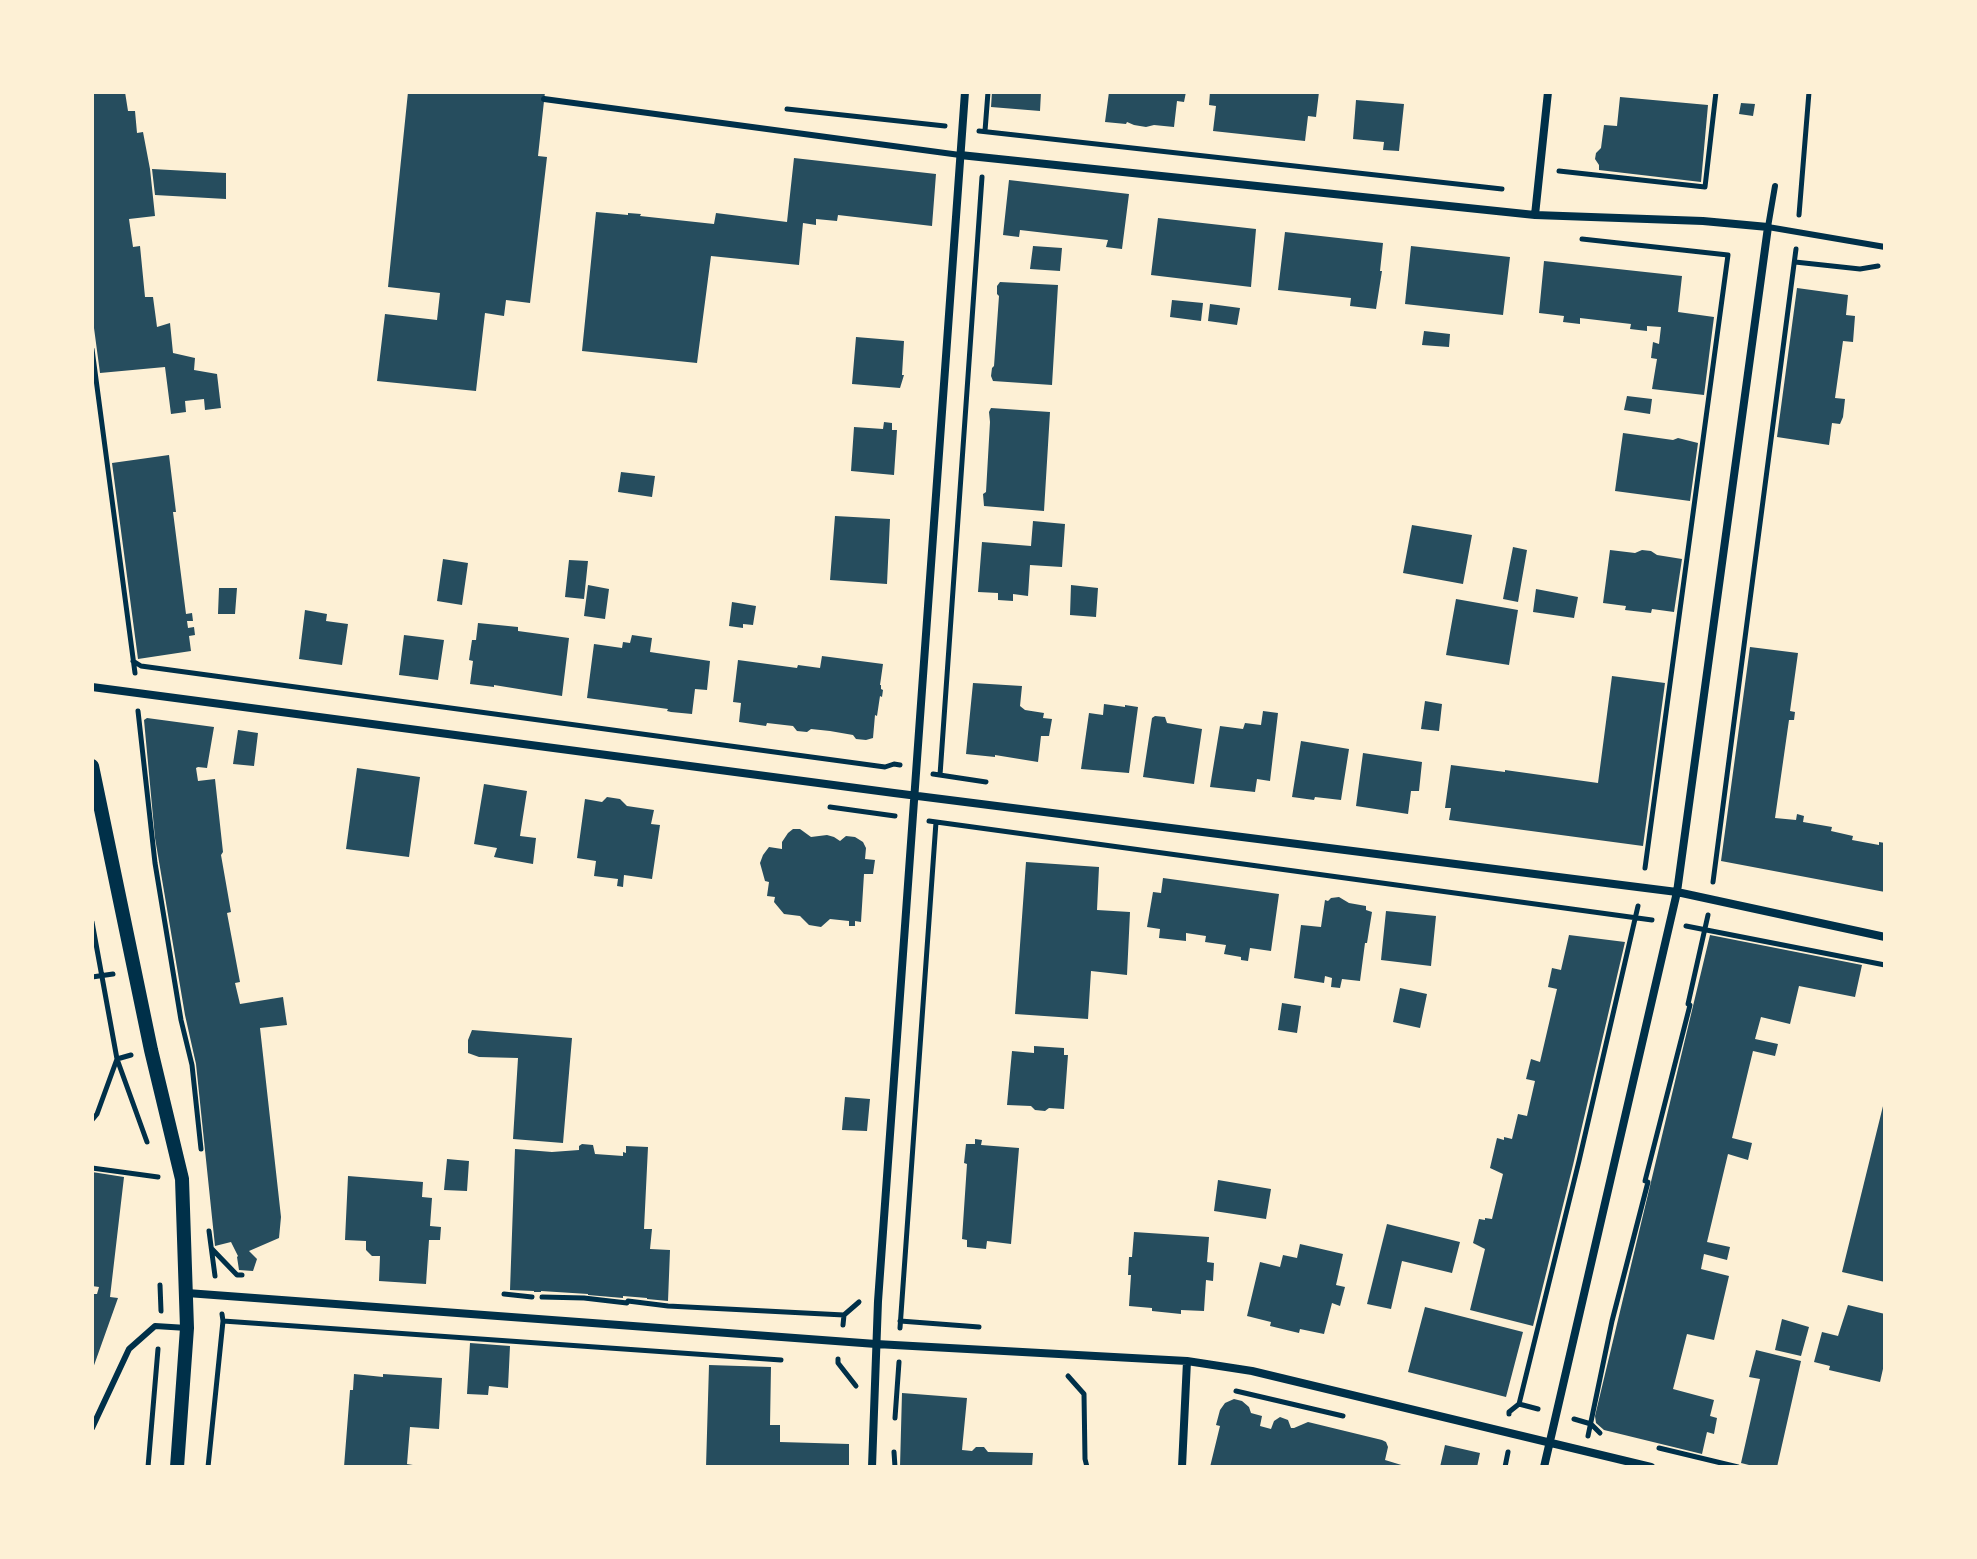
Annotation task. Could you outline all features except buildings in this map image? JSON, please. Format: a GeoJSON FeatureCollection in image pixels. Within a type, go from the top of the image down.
{"type":"FeatureCollection","features":[{"type":"Feature","properties":{"kind":"street"},"geometry":{"type":"LineString","coordinates":[[872,1467],[876,1344],[965,92]]}},
{"type":"Feature","properties":{"kind":"street"},"geometry":{"type":"LineString","coordinates":[[1535,215],[1548,92]]}},
{"type":"Feature","properties":{"kind":"street"},"geometry":{"type":"LineString","coordinates":[[960,155],[1535,215],[1703,221],[1768,227],[1677,892],[1544,1467]]}},
{"type":"Feature","properties":{"kind":"street"},"geometry":{"type":"LineString","coordinates":[[92,687],[915,796],[1677,892],[1885,937]]}},
{"type":"Feature","properties":{"kind":"street"},"geometry":{"type":"LineString","coordinates":[[92,766],[145,1023],[182,1179],[187,1328],[177,1467]]}},
{"type":"Feature","properties":{"kind":"street"},"geometry":{"type":"LineString","coordinates":[[187,1293],[899,1346],[1187,1361],[1252,1371],[1651,1467]]}},
{"type":"Feature","properties":{"kind":"street"},"geometry":{"type":"LineString","coordinates":[[1182,1467],[1187,1361]]}},
{"type":"Feature","properties":{"kind":"lane"},"geometry":{"type":"LineString","coordinates":[[572,103],[573,92]]}},
{"type":"Feature","properties":{"kind":"lane"},"geometry":{"type":"LineString","coordinates":[[544,99],[960,155]]}},
{"type":"Feature","properties":{"kind":"lane"},"geometry":{"type":"LineString","coordinates":[[1775,186],[1768,227],[1885,247]]}},
{"type":"Feature","properties":{"kind":"lane"},"geometry":{"type":"LineString","coordinates":[[92,1428],[129,1349],[155,1326],[187,1328]]}},
{"type":"Feature","properties":{"kind":"path"},"geometry":{"type":"LineString","coordinates":[[940,775],[988,92]]}},
{"type":"Feature","properties":{"kind":"path"},"geometry":{"type":"LineString","coordinates":[[787,109],[1518,191],[1558,171],[1705,187],[1716,92]]}},
{"type":"Feature","properties":{"kind":"path"},"geometry":{"type":"LineString","coordinates":[[1809,92],[1795,262],[1860,269],[1885,265]]}},
{"type":"Feature","properties":{"kind":"path"},"geometry":{"type":"LineString","coordinates":[[92,349],[137,693],[155,863],[181,1020],[192,1065],[201,1152]]}},
{"type":"Feature","properties":{"kind":"path"},"geometry":{"type":"LineString","coordinates":[[139,717],[146,713]]}},
{"type":"Feature","properties":{"kind":"path"},"geometry":{"type":"LineString","coordinates":[[817,806],[1670,923],[1885,965]]}},
{"type":"Feature","properties":{"kind":"path"},"geometry":{"type":"LineString","coordinates":[[895,1430],[936,822]]}},
{"type":"Feature","properties":{"kind":"path"},"geometry":{"type":"LineString","coordinates":[[92,922],[117,1059],[149,1148]]}},
{"type":"Feature","properties":{"kind":"path"},"geometry":{"type":"LineString","coordinates":[[92,1168],[160,1178],[155,1163]]}},
{"type":"Feature","properties":{"kind":"path"},"geometry":{"type":"LineString","coordinates":[[208,1221],[223,1321],[208,1467]]}},
{"type":"Feature","properties":{"kind":"path"},"geometry":{"type":"LineString","coordinates":[[211,1248],[237,1275],[252,1275]]}},
{"type":"Feature","properties":{"kind":"path"},"geometry":{"type":"LineString","coordinates":[[148,1467],[160,1325],[160,1273]]}},
{"type":"Feature","properties":{"kind":"path"},"geometry":{"type":"LineString","coordinates":[[494,1293],[844,1315]]}},
{"type":"Feature","properties":{"kind":"path"},"geometry":{"type":"LineString","coordinates":[[223,1321],[791,1360]]}},
{"type":"Feature","properties":{"kind":"path"},"geometry":{"type":"LineString","coordinates":[[1068,1376],[1084,1394],[1087,1467]]}},
{"type":"Feature","properties":{"kind":"path"},"geometry":{"type":"LineString","coordinates":[[1519,1404],[1591,1424],[1603,1435]]}},
{"type":"Feature","properties":{"kind":"path"},"geometry":{"type":"LineString","coordinates":[[894,1444],[895,1467]]}},
{"type":"Feature","properties":{"kind":"path"},"geometry":{"type":"LineString","coordinates":[[1659,1448],[1738,1467]]}}]}
